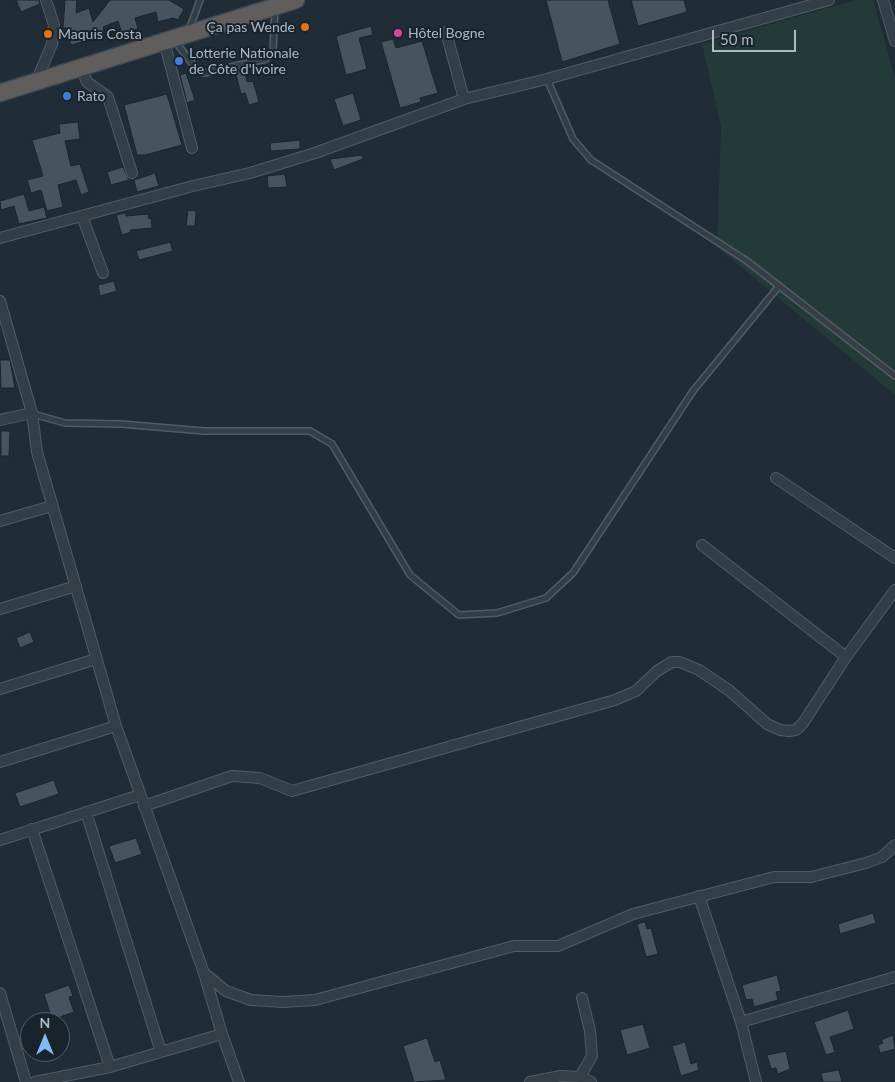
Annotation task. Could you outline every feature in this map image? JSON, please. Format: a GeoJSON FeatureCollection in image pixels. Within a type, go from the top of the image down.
{"type":"FeatureCollection","features":[{"type":"Feature","properties":{"kind":"highway"},"geometry":{"type":"LineString","coordinates":[[0,93],[296,0]]}},
{"type":"Feature","properties":{"kind":"street"},"geometry":{"type":"LineString","coordinates":[[36,82],[52,44],[54,25],[46,0]]}},
{"type":"Feature","properties":{"kind":"street"},"geometry":{"type":"LineString","coordinates":[[0,238],[250,173],[306,156],[464,99],[547,79],[829,0]]}},
{"type":"Feature","properties":{"kind":"street"},"geometry":{"type":"LineString","coordinates":[[882,0],[895,41]]}},
{"type":"Feature","properties":{"kind":"street"},"geometry":{"type":"LineString","coordinates":[[446,32],[464,99]]}},
{"type":"Feature","properties":{"kind":"street"},"geometry":{"type":"LineString","coordinates":[[175,38],[192,148]]}},
{"type":"Feature","properties":{"kind":"street"},"geometry":{"type":"LineString","coordinates":[[81,67],[87,82],[108,97],[132,173]]}},
{"type":"Feature","properties":{"kind":"street"},"geometry":{"type":"LineString","coordinates":[[82,216],[102,273]]}},
{"type":"Feature","properties":{"kind":"street"},"geometry":{"type":"LineString","coordinates":[[0,301],[32,413],[37,452],[116,726],[204,973],[222,1034],[239,1082]]}},
{"type":"Feature","properties":{"kind":"street"},"geometry":{"type":"LineString","coordinates":[[0,340],[8,328]]}},
{"type":"Feature","properties":{"kind":"street"},"geometry":{"type":"LineString","coordinates":[[0,420],[32,413]]}},
{"type":"Feature","properties":{"kind":"street"},"geometry":{"type":"LineString","coordinates":[[776,478],[895,558]]}},
{"type":"Feature","properties":{"kind":"street"},"geometry":{"type":"LineString","coordinates":[[0,521],[52,506]]}},
{"type":"Feature","properties":{"kind":"street"},"geometry":{"type":"LineString","coordinates":[[702,545],[846,657]]}},
{"type":"Feature","properties":{"kind":"street"},"geometry":{"type":"LineString","coordinates":[[0,609],[76,586]]}},
{"type":"Feature","properties":{"kind":"street"},"geometry":{"type":"LineString","coordinates":[[144,806],[232,776],[260,778],[292,791],[614,700],[636,691],[657,671],[672,662],[680,662],[699,670],[730,691],[767,724],[789,731],[803,723],[846,657],[895,590]]}},
{"type":"Feature","properties":{"kind":"street"},"geometry":{"type":"LineString","coordinates":[[0,689],[96,659]]}},
{"type":"Feature","properties":{"kind":"street"},"geometry":{"type":"LineString","coordinates":[[0,762],[116,726]]}},
{"type":"Feature","properties":{"kind":"street"},"geometry":{"type":"LineString","coordinates":[[0,840],[140,795]]}},
{"type":"Feature","properties":{"kind":"street"},"geometry":{"type":"LineString","coordinates":[[86,812],[161,1052]]}},
{"type":"Feature","properties":{"kind":"street"},"geometry":{"type":"LineString","coordinates":[[32,829],[110,1067]]}},
{"type":"Feature","properties":{"kind":"street"},"geometry":{"type":"LineString","coordinates":[[204,973],[226,990],[251,1000],[283,1002],[315,1000],[514,946],[538,947],[563,944],[633,914],[699,896],[774,877],[811,877],[866,863],[882,857],[895,845]]}},
{"type":"Feature","properties":{"kind":"street"},"geometry":{"type":"LineString","coordinates":[[699,896],[740,1022],[756,1082]]}},
{"type":"Feature","properties":{"kind":"street"},"geometry":{"type":"LineString","coordinates":[[740,1022],[895,978]]}},
{"type":"Feature","properties":{"kind":"street"},"geometry":{"type":"LineString","coordinates":[[0,993],[26,1082]]}},
{"type":"Feature","properties":{"kind":"street"},"geometry":{"type":"LineString","coordinates":[[580,1077],[592,1056],[590,1031],[582,998]]}},
{"type":"Feature","properties":{"kind":"street"},"geometry":{"type":"LineString","coordinates":[[35,1082],[110,1067],[222,1034]]}},
{"type":"Feature","properties":{"kind":"street"},"geometry":{"type":"LineString","coordinates":[[530,1082],[560,1076],[580,1077],[591,1082]]}},
{"type":"Feature","properties":{"kind":"lane"},"geometry":{"type":"LineString","coordinates":[[200,0],[175,38],[198,71],[204,73],[266,58],[273,51],[276,6]]}},
{"type":"Feature","properties":{"kind":"lane"},"geometry":{"type":"LineString","coordinates":[[547,79],[573,139],[591,160],[747,261],[895,376]]}},
{"type":"Feature","properties":{"kind":"lane"},"geometry":{"type":"LineString","coordinates":[[32,413],[66,423],[121,424],[204,432],[310,432],[332,444],[410,574],[458,615],[498,613],[546,598],[573,573],[693,391],[779,286]]}},
{"type":"Feature","properties":{"kind":"green space"},"geometry":{"type":"Polygon","coordinates":[[[855,0],[873,0],[895,78],[895,395],[717,247],[721,126],[702,44],[855,0]]]}},
{"type":"Feature","properties":{"kind":"building"},"geometry":{"type":"Polygon","coordinates":[[[16,0],[39,0],[40,4],[21,12],[16,0]]]}},
{"type":"Feature","properties":{"kind":"building"},"geometry":{"type":"Polygon","coordinates":[[[65,0],[77,0],[76,13],[89,8],[93,22],[110,0],[169,0],[184,9],[178,20],[173,18],[158,22],[156,12],[135,18],[138,29],[122,34],[118,21],[103,27],[105,36],[71,45],[67,28],[63,28],[65,0]]]}},
{"type":"Feature","properties":{"kind":"building"},"geometry":{"type":"Polygon","coordinates":[[[546,0],[608,0],[620,44],[562,62],[546,0]]]}},
{"type":"Feature","properties":{"kind":"building"},"geometry":{"type":"Polygon","coordinates":[[[631,0],[684,0],[687,12],[638,26],[631,0]]]}},
{"type":"Feature","properties":{"kind":"building"},"geometry":{"type":"Polygon","coordinates":[[[371,26],[373,35],[359,38],[367,69],[346,75],[336,36],[371,26]]]}},
{"type":"Feature","properties":{"kind":"building"},"geometry":{"type":"Polygon","coordinates":[[[393,39],[396,48],[422,41],[438,93],[420,98],[421,102],[400,108],[381,42],[393,39]]]}},
{"type":"Feature","properties":{"kind":"building"},"geometry":{"type":"Polygon","coordinates":[[[244,69],[247,82],[253,81],[259,102],[249,105],[245,93],[241,94],[235,71],[244,69]]]}},
{"type":"Feature","properties":{"kind":"building"},"geometry":{"type":"Polygon","coordinates":[[[186,73],[195,100],[187,103],[180,75],[186,73]]]}},
{"type":"Feature","properties":{"kind":"building"},"geometry":{"type":"Polygon","coordinates":[[[353,93],[361,120],[343,126],[334,99],[353,93]]]}},
{"type":"Feature","properties":{"kind":"building"},"geometry":{"type":"Polygon","coordinates":[[[167,94],[182,145],[145,155],[137,155],[124,105],[167,94]]]}},
{"type":"Feature","properties":{"kind":"building"},"geometry":{"type":"Polygon","coordinates":[[[78,122],[80,139],[65,141],[71,166],[80,164],[89,192],[81,195],[76,180],[58,185],[63,207],[47,211],[41,190],[31,193],[27,180],[43,176],[32,140],[60,133],[59,124],[78,122]]]}},
{"type":"Feature","properties":{"kind":"building"},"geometry":{"type":"Polygon","coordinates":[[[300,140],[300,149],[271,151],[270,143],[300,140]]]}},
{"type":"Feature","properties":{"kind":"building"},"geometry":{"type":"Polygon","coordinates":[[[362,155],[363,159],[334,170],[330,159],[362,155]]]}},
{"type":"Feature","properties":{"kind":"building"},"geometry":{"type":"Polygon","coordinates":[[[123,167],[129,180],[111,185],[107,172],[123,167]]]}},
{"type":"Feature","properties":{"kind":"building"},"geometry":{"type":"Polygon","coordinates":[[[155,173],[159,186],[137,192],[134,180],[155,173]]]}},
{"type":"Feature","properties":{"kind":"building"},"geometry":{"type":"Polygon","coordinates":[[[285,174],[287,187],[268,188],[267,176],[285,174]]]}},
{"type":"Feature","properties":{"kind":"building"},"geometry":{"type":"Polygon","coordinates":[[[24,194],[29,211],[44,207],[47,218],[19,224],[14,206],[1,210],[0,201],[24,194]]]}},
{"type":"Feature","properties":{"kind":"building"},"geometry":{"type":"Polygon","coordinates":[[[188,210],[196,211],[195,226],[186,226],[188,210]]]}},
{"type":"Feature","properties":{"kind":"building"},"geometry":{"type":"Polygon","coordinates":[[[126,213],[126,216],[148,214],[149,219],[151,218],[152,228],[130,230],[131,232],[122,235],[116,215],[126,213]]]}},
{"type":"Feature","properties":{"kind":"building"},"geometry":{"type":"Polygon","coordinates":[[[170,242],[173,251],[139,260],[136,251],[170,242]]]}},
{"type":"Feature","properties":{"kind":"building"},"geometry":{"type":"Polygon","coordinates":[[[114,281],[117,291],[100,296],[98,285],[114,281]]]}},
{"type":"Feature","properties":{"kind":"building"},"geometry":{"type":"Polygon","coordinates":[[[0,360],[10,360],[15,388],[1,388],[0,360]]]}},
{"type":"Feature","properties":{"kind":"building"},"geometry":{"type":"Polygon","coordinates":[[[1,431],[10,431],[9,456],[1,456],[1,431]]]}},
{"type":"Feature","properties":{"kind":"building"},"geometry":{"type":"Polygon","coordinates":[[[30,632],[34,642],[20,648],[16,638],[30,632]]]}},
{"type":"Feature","properties":{"kind":"building"},"geometry":{"type":"Polygon","coordinates":[[[54,780],[59,794],[20,807],[15,793],[54,780]]]}},
{"type":"Feature","properties":{"kind":"building"},"geometry":{"type":"Polygon","coordinates":[[[136,838],[142,854],[115,863],[109,846],[136,838]]]}},
{"type":"Feature","properties":{"kind":"building"},"geometry":{"type":"Polygon","coordinates":[[[873,913],[876,923],[840,934],[838,924],[873,913]]]}},
{"type":"Feature","properties":{"kind":"building"},"geometry":{"type":"Polygon","coordinates":[[[645,922],[647,929],[651,928],[658,954],[646,957],[637,924],[645,922]]]}},
{"type":"Feature","properties":{"kind":"building"},"geometry":{"type":"Polygon","coordinates":[[[777,975],[781,991],[776,992],[778,1000],[754,1007],[752,999],[746,1000],[742,985],[777,975]]]}},
{"type":"Feature","properties":{"kind":"building"},"geometry":{"type":"Polygon","coordinates":[[[69,985],[73,996],[69,997],[74,1012],[50,1012],[44,994],[69,985]]]}},
{"type":"Feature","properties":{"kind":"building"},"geometry":{"type":"Polygon","coordinates":[[[848,1010],[854,1029],[830,1037],[835,1052],[826,1055],[814,1022],[848,1010]]]}},
{"type":"Feature","properties":{"kind":"building"},"geometry":{"type":"Polygon","coordinates":[[[643,1024],[650,1048],[627,1055],[620,1030],[643,1024]]]}},
{"type":"Feature","properties":{"kind":"building"},"geometry":{"type":"Polygon","coordinates":[[[893,1035],[895,1049],[880,1053],[878,1045],[883,1043],[881,1040],[893,1035]]]}},
{"type":"Feature","properties":{"kind":"building"},"geometry":{"type":"Polygon","coordinates":[[[427,1038],[435,1062],[440,1060],[446,1080],[414,1082],[403,1046],[427,1038]]]}},
{"type":"Feature","properties":{"kind":"building"},"geometry":{"type":"Polygon","coordinates":[[[685,1042],[691,1064],[697,1062],[699,1070],[681,1076],[672,1046],[685,1042]]]}},
{"type":"Feature","properties":{"kind":"building"},"geometry":{"type":"Polygon","coordinates":[[[786,1051],[790,1069],[778,1074],[776,1068],[771,1069],[767,1055],[786,1051]]]}},
{"type":"Feature","properties":{"kind":"building"},"geometry":{"type":"Polygon","coordinates":[[[839,1070],[842,1082],[823,1082],[821,1073],[839,1070]]]}},
{"type":"Feature","properties":{"kind":"place","name":"Ça pas Wende"},"geometry":{"type":"Point","coordinates":[305,27]}},
{"type":"Feature","properties":{"kind":"place","name":"Hôtel Bogne"},"geometry":{"type":"Point","coordinates":[398,33]}},
{"type":"Feature","properties":{"kind":"place","name":"Maquis Costa"},"geometry":{"type":"Point","coordinates":[48,34]}},
{"type":"Feature","properties":{"kind":"place","name":"Lotterie Nationale de Côte d'Ivoire"},"geometry":{"type":"Point","coordinates":[179,61]}},
{"type":"Feature","properties":{"kind":"place","name":"Rato"},"geometry":{"type":"Point","coordinates":[67,96]}}]}
